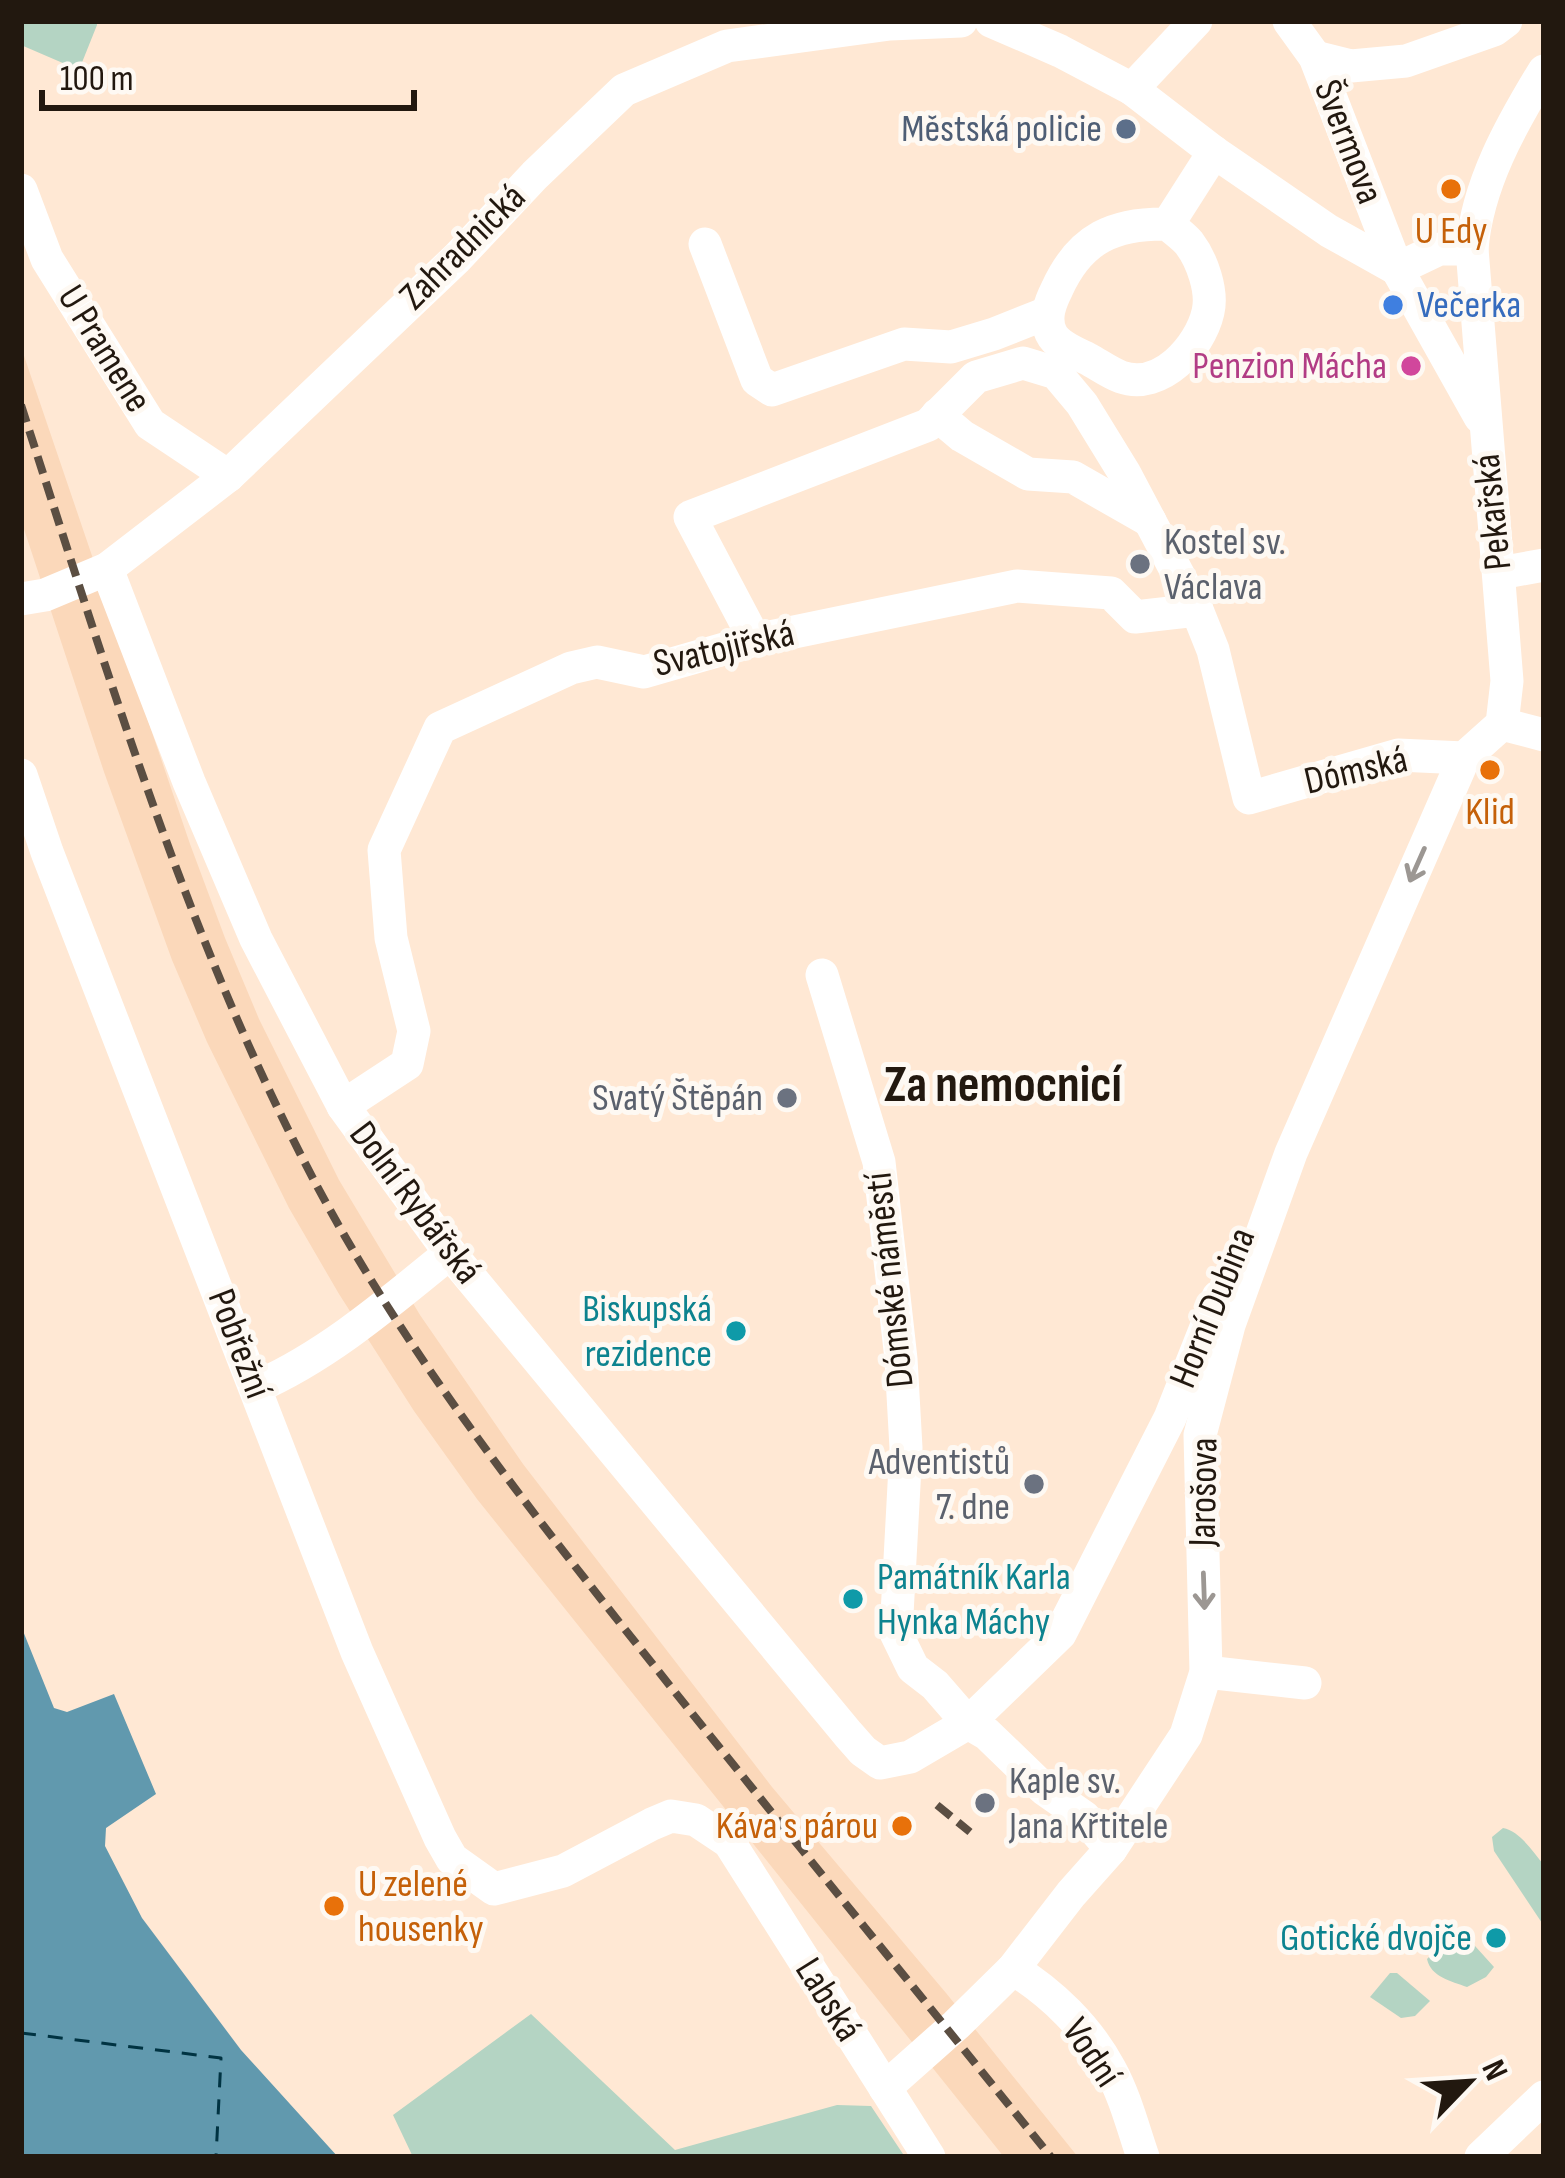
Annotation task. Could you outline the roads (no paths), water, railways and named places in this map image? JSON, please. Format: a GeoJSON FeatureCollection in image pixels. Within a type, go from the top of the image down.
{"type":"FeatureCollection","features":[{"type":"Feature","properties":{"kind":"street","name":"Zahradnická"},"geometry":{"type":"LineString","coordinates":[[21,599],[45,595],[107,569],[228,476],[457,258],[624,90],[728,46],[890,24],[961,21]]}},
{"type":"Feature","properties":{"kind":"street"},"geometry":{"type":"LineString","coordinates":[[991,21],[1132,89],[1329,231],[1397,269],[1439,249],[1472,249]]}},
{"type":"Feature","properties":{"kind":"street"},"geometry":{"type":"LineString","coordinates":[[1132,89],[1196,21]]}},
{"type":"Feature","properties":{"kind":"street","name":"Švermova"},"geometry":{"type":"LineString","coordinates":[[1289,21],[1315,57],[1397,269],[1484,423]]}},
{"type":"Feature","properties":{"kind":"street"},"geometry":{"type":"LineString","coordinates":[[1315,57],[1351,66],[1406,61],[1500,25]]}},
{"type":"Feature","properties":{"kind":"street","name":"Pekařská"},"geometry":{"type":"LineString","coordinates":[[1502,724],[1507,680],[1472,249],[1474,221],[1511,126],[1544,71]]}},
{"type":"Feature","properties":{"kind":"street"},"geometry":{"type":"LineString","coordinates":[[1168,224],[1214,152]]}},
{"type":"Feature","properties":{"kind":"street","name":"U Pramene"},"geometry":{"type":"LineString","coordinates":[[21,190],[47,259],[151,424],[228,476]]}},
{"type":"Feature","properties":{"kind":"street"},"geometry":{"type":"LineString","coordinates":[[1140,223],[1168,224],[1189,243],[1211,301],[1207,320],[1188,353],[1173,366],[1141,379],[1124,378],[1060,344],[1051,332],[1047,313],[1075,256],[1117,229],[1140,223]]}},
{"type":"Feature","properties":{"kind":"street"},"geometry":{"type":"LineString","coordinates":[[705,244],[757,380],[772,390],[904,344],[951,347],[1047,313]]}},
{"type":"Feature","properties":{"kind":"street"},"geometry":{"type":"LineString","coordinates":[[754,640],[690,518],[928,425],[976,377],[1023,363],[1056,373],[1082,404],[1197,610]]}},
{"type":"Feature","properties":{"kind":"street"},"geometry":{"type":"LineString","coordinates":[[937,415],[962,436],[1028,475],[1073,477],[1151,522]]}},
{"type":"Feature","properties":{"kind":"street"},"geometry":{"type":"LineString","coordinates":[[1500,573],[1544,565]]}},
{"type":"Feature","properties":{"kind":"street","name":"Dolní Rybářská"},"geometry":{"type":"LineString","coordinates":[[107,569],[256,939],[343,1106],[450,1253],[863,1751]]}},
{"type":"Feature","properties":{"kind":"street","name":"Svatojiřská"},"geometry":{"type":"LineString","coordinates":[[343,1106],[407,1064],[414,1030],[391,938],[384,850],[440,728],[571,668],[597,662],[644,672],[754,640],[1017,586],[1111,592],[1135,617],[1197,610]]}},
{"type":"Feature","properties":{"kind":"street","name":"Dómská"},"geometry":{"type":"LineString","coordinates":[[1197,610],[1213,650],[1249,798],[1398,755],[1464,758]]}},
{"type":"Feature","properties":{"kind":"street"},"geometry":{"type":"LineString","coordinates":[[1464,758],[1502,724],[1544,735]]}},
{"type":"Feature","properties":{"kind":"street","name":"Jarošova"},"geometry":{"type":"LineString","coordinates":[[885,2088],[1013,1969],[1111,1850],[1186,1735],[1206,1672],[1200,1435],[1229,1325],[1291,1153],[1464,758]]}},
{"type":"Feature","properties":{"kind":"street","name":"Pobřežní"},"geometry":{"type":"LineString","coordinates":[[21,775],[47,853],[357,1652],[452,1859],[494,1889],[562,1871],[671,1816],[696,1820],[729,1842]]}},
{"type":"Feature","properties":{"kind":"street","name":"Dómské náměstí"},"geometry":{"type":"LineString","coordinates":[[822,976],[879,1162],[906,1448],[896,1634],[913,1668],[935,1685],[968,1724],[987,1734],[1044,1789],[1084,1817],[1111,1850]]}},
{"type":"Feature","properties":{"kind":"street","name":"Horní Dubina"},"geometry":{"type":"LineString","coordinates":[[863,1751],[880,1763],[910,1756],[968,1724],[1060,1634],[1170,1418],[1260,1190],[1291,1153]]}},
{"type":"Feature","properties":{"kind":"street"},"geometry":{"type":"LineString","coordinates":[[256,1387],[289,1373],[450,1253]]}},
{"type":"Feature","properties":{"kind":"street"},"geometry":{"type":"LineString","coordinates":[[1206,1672],[1305,1684]]}},
{"type":"Feature","properties":{"kind":"street","name":"Labská"},"geometry":{"type":"LineString","coordinates":[[729,1842],[928,2157]]}},
{"type":"Feature","properties":{"kind":"street","name":"Vodní"},"geometry":{"type":"LineString","coordinates":[[1013,1969],[1036,1984],[1088,2035],[1112,2072],[1143,2157]]}},
{"type":"Feature","properties":{"kind":"street"},"geometry":{"type":"LineString","coordinates":[[1481,2157],[1544,2097]]}},
{"type":"Feature","properties":{"kind":"water"},"geometry":{"type":"Polygon","coordinates":[[[21,1626],[54,1708],[67,1712],[114,1694],[156,1794],[106,1828],[105,1846],[142,1918],[241,2050],[338,2157],[21,2157],[21,1626]]]}},
{"type":"Feature","properties":{"kind":"railway"},"geometry":{"type":"LineString","coordinates":[[21,405],[188,900],[270,1092],[353,1250],[432,1374],[564,1552],[1051,2157]]}},
{"type":"Feature","properties":{"kind":"railway"},"geometry":{"type":"LineString","coordinates":[[937,1805],[970,1832]]}},
{"type":"Feature","properties":{"kind":"place","name":"Městská policie"},"geometry":{"type":"Point","coordinates":[1126,129]}},
{"type":"Feature","properties":{"kind":"place","name":"U Edy"},"geometry":{"type":"Point","coordinates":[1451,189]}},
{"type":"Feature","properties":{"kind":"place","name":"Večerka"},"geometry":{"type":"Point","coordinates":[1393,305]}},
{"type":"Feature","properties":{"kind":"place","name":"Penzion Mácha"},"geometry":{"type":"Point","coordinates":[1411,366]}},
{"type":"Feature","properties":{"kind":"place","name":"Kostel sv. Václava"},"geometry":{"type":"Point","coordinates":[1140,564]}},
{"type":"Feature","properties":{"kind":"place","name":"Klid"},"geometry":{"type":"Point","coordinates":[1490,770]}},
{"type":"Feature","properties":{"kind":"place","name":"Svatý Štěpán"},"geometry":{"type":"Point","coordinates":[787,1098]}},
{"type":"Feature","properties":{"kind":"place","name":"Biskupská rezidence"},"geometry":{"type":"Point","coordinates":[736,1331]}},
{"type":"Feature","properties":{"kind":"place","name":"Adventistů 7. dne"},"geometry":{"type":"Point","coordinates":[1034,1484]}},
{"type":"Feature","properties":{"kind":"place","name":"Památník Karla Hynka Máchy"},"geometry":{"type":"Point","coordinates":[853,1599]}},
{"type":"Feature","properties":{"kind":"place","name":"Kaple sv. Jana Křtitele"},"geometry":{"type":"Point","coordinates":[985,1803]}},
{"type":"Feature","properties":{"kind":"place","name":"Káva s párou"},"geometry":{"type":"Point","coordinates":[902,1826]}},
{"type":"Feature","properties":{"kind":"place","name":"U zelené housenky"},"geometry":{"type":"Point","coordinates":[334,1906]}},
{"type":"Feature","properties":{"kind":"place","name":"Gotické dvojče"},"geometry":{"type":"Point","coordinates":[1496,1938]}},
{"type":"Feature","properties":{"kind":"district","name":"Za nemocnicí"},"geometry":{"type":"Point","coordinates":[1003,1085]}}]}
